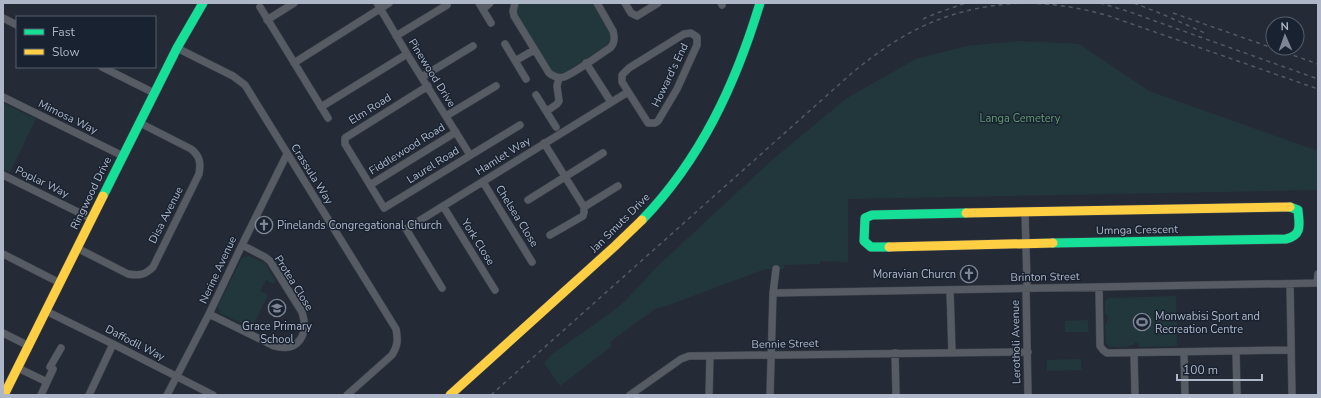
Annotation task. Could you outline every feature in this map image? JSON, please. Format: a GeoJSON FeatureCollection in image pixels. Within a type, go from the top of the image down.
{"type":"FeatureCollection","features":[{"type":"Feature","properties":{"kind":"street","name":"Ringwood Drive"},"geometry":{"type":"LineString","coordinates":[[4,395],[154,93],[177,48],[203,3]]}},
{"type":"Feature","properties":{"kind":"street"},"geometry":{"type":"LineString","coordinates":[[267,20],[294,3]]}},
{"type":"Feature","properties":{"kind":"street"},"geometry":{"type":"LineString","coordinates":[[294,62],[378,6],[389,3]]}},
{"type":"Feature","properties":{"kind":"street"},"geometry":{"type":"LineString","coordinates":[[490,3],[481,6],[491,23]]}},
{"type":"Feature","properties":{"kind":"street"},"geometry":{"type":"LineString","coordinates":[[506,3],[514,5],[514,16],[534,50],[549,73],[558,78],[569,74],[586,64],[610,48],[614,41],[613,32],[599,4]]}},
{"type":"Feature","properties":{"kind":"street"},"geometry":{"type":"LineString","coordinates":[[625,3],[631,13],[637,16],[658,3]]}},
{"type":"Feature","properties":{"kind":"street","name":"Jan Smuts Drive"},"geometry":{"type":"LineString","coordinates":[[450,395],[643,220],[671,187],[697,150],[717,115],[738,72],[760,3]]}},
{"type":"Feature","properties":{"kind":"street"},"geometry":{"type":"LineString","coordinates":[[396,36],[447,5]]}},
{"type":"Feature","properties":{"kind":"street","name":"Pinewood Drive"},"geometry":{"type":"LineString","coordinates":[[378,6],[470,155]]}},
{"type":"Feature","properties":{"kind":"street"},"geometry":{"type":"LineString","coordinates":[[260,7],[328,118]]}},
{"type":"Feature","properties":{"kind":"street"},"geometry":{"type":"LineString","coordinates":[[3,18],[16,24]]}},
{"type":"Feature","properties":{"kind":"street","name":"Howard's End"},"geometry":{"type":"LineString","coordinates":[[691,33],[697,36],[697,44],[677,89],[662,116],[655,124],[648,123],[645,120],[628,92],[622,80],[622,75],[624,72],[684,34],[691,33]]}},
{"type":"Feature","properties":{"kind":"street"},"geometry":{"type":"LineString","coordinates":[[505,44],[526,79]]}},
{"type":"Feature","properties":{"kind":"street"},"geometry":{"type":"LineString","coordinates":[[422,77],[473,46]]}},
{"type":"Feature","properties":{"kind":"street","name":"Crassula Way"},"geometry":{"type":"LineString","coordinates":[[177,48],[233,76],[245,85],[396,329],[397,343],[396,349],[392,355],[347,395]]}},
{"type":"Feature","properties":{"kind":"street"},"geometry":{"type":"LineString","coordinates":[[515,61],[534,50]]}},
{"type":"Feature","properties":{"kind":"street"},"geometry":{"type":"LineString","coordinates":[[321,107],[407,54]]}},
{"type":"Feature","properties":{"kind":"street"},"geometry":{"type":"LineString","coordinates":[[586,64],[611,102]]}},
{"type":"Feature","properties":{"kind":"street"},"geometry":{"type":"LineString","coordinates":[[104,68],[154,93]]}},
{"type":"Feature","properties":{"kind":"street"},"geometry":{"type":"LineString","coordinates":[[547,111],[559,101],[557,86],[558,78]]}},
{"type":"Feature","properties":{"kind":"street","name":"Elm Road"},"geometry":{"type":"LineString","coordinates":[[369,183],[345,144],[345,138],[428,86]]}},
{"type":"Feature","properties":{"kind":"street"},"geometry":{"type":"LineString","coordinates":[[446,116],[496,86]]}},
{"type":"Feature","properties":{"kind":"street","name":"Hamlet Way"},"geometry":{"type":"LineString","coordinates":[[442,288],[406,229],[628,92]]}},
{"type":"Feature","properties":{"kind":"street"},"geometry":{"type":"LineString","coordinates":[[536,95],[556,127]]}},
{"type":"Feature","properties":{"kind":"street","name":"Mimosa Way"},"geometry":{"type":"LineString","coordinates":[[3,97],[123,156]]}},
{"type":"Feature","properties":{"kind":"street","name":"Disa Avenue"},"geometry":{"type":"LineString","coordinates":[[77,248],[128,274],[136,276],[148,272],[152,267],[192,188],[199,174],[200,168],[200,161],[197,154],[191,149],[140,123]]}},
{"type":"Feature","properties":{"kind":"street","name":"Laurel Road"},"geometry":{"type":"LineString","coordinates":[[369,183],[384,208],[520,125]]}},
{"type":"Feature","properties":{"kind":"street","name":"Fiddlewood Road"},"geometry":{"type":"LineString","coordinates":[[369,183],[456,132]]}},
{"type":"Feature","properties":{"kind":"street"},"geometry":{"type":"LineString","coordinates":[[544,143],[584,207],[583,216],[550,236]]}},
{"type":"Feature","properties":{"kind":"street"},"geometry":{"type":"LineString","coordinates":[[528,200],[603,153]]}},
{"type":"Feature","properties":{"kind":"street","name":"Nerine Avenue"},"geometry":{"type":"LineString","coordinates":[[167,395],[209,314],[287,154]]}},
{"type":"Feature","properties":{"kind":"street","name":"Poplar Way"},"geometry":{"type":"LineString","coordinates":[[3,175],[92,219]]}},
{"type":"Feature","properties":{"kind":"street","name":"Chelsea Close"},"geometry":{"type":"LineString","coordinates":[[483,182],[532,262]]}},
{"type":"Feature","properties":{"kind":"street"},"geometry":{"type":"LineString","coordinates":[[584,207],[618,186]]}},
{"type":"Feature","properties":{"kind":"street","name":"York Close"},"geometry":{"type":"LineString","coordinates":[[443,206],[495,290]]}},
{"type":"Feature","properties":{"kind":"street","name":"Umnga Crescent"},"geometry":{"type":"LineString","coordinates":[[1290,207],[1298,210],[1299,226],[1298,232],[1286,239],[871,247],[864,242],[865,218],[872,215],[1025,212],[1290,207]]}},
{"type":"Feature","properties":{"kind":"street","name":"Lerotholi Avenue"},"geometry":{"type":"LineString","coordinates":[[1025,212],[1028,395]]}},
{"type":"Feature","properties":{"kind":"street","name":"Protea Close"},"geometry":{"type":"LineString","coordinates":[[209,314],[281,348],[287,348],[294,345],[300,340],[303,334],[305,320],[302,312],[273,265],[265,257],[242,245]]}},
{"type":"Feature","properties":{"kind":"street"},"geometry":{"type":"LineString","coordinates":[[3,254],[60,283]]}},
{"type":"Feature","properties":{"kind":"street"},"geometry":{"type":"LineString","coordinates":[[770,395],[770,355],[773,293],[776,269]]}},
{"type":"Feature","properties":{"kind":"street"},"geometry":{"type":"LineString","coordinates":[[1317,283],[1318,274]]}},
{"type":"Feature","properties":{"kind":"street","name":"Brinton Street"},"geometry":{"type":"LineString","coordinates":[[773,293],[1317,283]]}},
{"type":"Feature","properties":{"kind":"street"},"geometry":{"type":"LineString","coordinates":[[1290,284],[1292,395]]}},
{"type":"Feature","properties":{"kind":"street"},"geometry":{"type":"LineString","coordinates":[[1099,287],[1101,348],[1107,353],[1291,350]]}},
{"type":"Feature","properties":{"kind":"street"},"geometry":{"type":"LineString","coordinates":[[950,290],[952,353]]}},
{"type":"Feature","properties":{"kind":"street","name":"Daffodil Way"},"geometry":{"type":"LineString","coordinates":[[46,312],[213,395]]}},
{"type":"Feature","properties":{"kind":"street"},"geometry":{"type":"LineString","coordinates":[[3,333],[29,346]]}},
{"type":"Feature","properties":{"kind":"street"},"geometry":{"type":"LineString","coordinates":[[89,395],[113,344]]}},
{"type":"Feature","properties":{"kind":"street"},"geometry":{"type":"LineString","coordinates":[[40,395],[53,369],[50,367],[60,348]]}},
{"type":"Feature","properties":{"kind":"street"},"geometry":{"type":"LineString","coordinates":[[1236,351],[1236,395]]}},
{"type":"Feature","properties":{"kind":"street","name":"Bennie Street"},"geometry":{"type":"LineString","coordinates":[[630,395],[685,357],[1028,352]]}},
{"type":"Feature","properties":{"kind":"street"},"geometry":{"type":"LineString","coordinates":[[1184,352],[1186,395]]}},
{"type":"Feature","properties":{"kind":"street"},"geometry":{"type":"LineString","coordinates":[[1134,353],[1135,395]]}},
{"type":"Feature","properties":{"kind":"street"},"geometry":{"type":"LineString","coordinates":[[895,354],[896,395]]}},
{"type":"Feature","properties":{"kind":"street"},"geometry":{"type":"LineString","coordinates":[[709,395],[710,356]]}},
{"type":"Feature","properties":{"kind":"street"},"geometry":{"type":"LineString","coordinates":[[18,368],[46,382]]}},
{"type":"Feature","properties":{"kind":"green space"},"geometry":{"type":"Polygon","coordinates":[[[516,3],[594,3],[611,32],[612,40],[609,46],[566,73],[559,74],[552,72],[516,16],[516,3]]]}},
{"type":"Feature","properties":{"kind":"green space","name":"Langa Cemetery"},"geometry":{"type":"Polygon","coordinates":[[[1019,41],[1079,44],[1149,91],[1318,151],[1318,190],[848,199],[848,262],[820,261],[820,264],[784,265],[784,269],[765,269],[655,309],[610,342],[612,346],[560,386],[544,363],[551,355],[612,312],[626,300],[659,265],[771,161],[847,98],[916,59],[967,46],[1019,41]]]}},
{"type":"Feature","properties":{"kind":"green space"},"geometry":{"type":"Polygon","coordinates":[[[3,103],[36,119],[10,172],[3,169],[3,103]]]}},
{"type":"Feature","properties":{"kind":"green space"},"geometry":{"type":"Polygon","coordinates":[[[249,256],[265,263],[275,280],[274,284],[266,280],[260,291],[268,295],[252,328],[220,313],[218,306],[242,258],[249,256]]]}},
{"type":"Feature","properties":{"kind":"green space","name":"Monwabisi Sport and Recreation Centre"},"geometry":{"type":"Polygon","coordinates":[[[1176,296],[1177,346],[1139,347],[1139,344],[1135,342],[1134,345],[1127,347],[1110,347],[1106,343],[1105,325],[1109,318],[1105,313],[1105,301],[1109,298],[1176,296]]]}},
{"type":"Feature","properties":{"kind":"green space"},"geometry":{"type":"Polygon","coordinates":[[[1088,320],[1088,332],[1065,332],[1065,321],[1088,320]]]}},
{"type":"Feature","properties":{"kind":"green space"},"geometry":{"type":"Polygon","coordinates":[[[1081,359],[1081,370],[1047,371],[1047,360],[1081,359]]]}},
{"type":"Feature","properties":{"kind":"railway"},"geometry":{"type":"LineString","coordinates":[[923,19],[966,3]]}},
{"type":"Feature","properties":{"kind":"railway"},"geometry":{"type":"LineString","coordinates":[[491,395],[852,73],[872,58],[891,44],[910,33],[951,15],[996,5],[1021,3]]}},
{"type":"Feature","properties":{"kind":"railway"},"geometry":{"type":"LineString","coordinates":[[1029,3],[1069,7],[1109,16],[1318,89]]}},
{"type":"Feature","properties":{"kind":"railway"},"geometry":{"type":"LineString","coordinates":[[1100,3],[1127,11],[1318,79]]}},
{"type":"Feature","properties":{"kind":"railway"},"geometry":{"type":"LineString","coordinates":[[1134,3],[1207,34]]}},
{"type":"Feature","properties":{"kind":"railway"},"geometry":{"type":"LineString","coordinates":[[1173,13],[1318,64]]}},
{"type":"Feature","properties":{"kind":"traffic: fast"},"geometry":{"type":"LineString","coordinates":[[103,196],[177,48],[203,3]]}},
{"type":"Feature","properties":{"kind":"traffic: fast"},"geometry":{"type":"LineString","coordinates":[[642,220],[682,172],[714,119],[740,62],[760,3]]}},
{"type":"Feature","properties":{"kind":"traffic: fast"},"geometry":{"type":"LineString","coordinates":[[1053,243],[1286,239],[1295,235],[1299,228],[1298,210],[1290,207]]}},
{"type":"Feature","properties":{"kind":"traffic: fast"},"geometry":{"type":"LineString","coordinates":[[889,247],[871,247],[864,241],[865,218],[872,215],[966,213]]}},
{"type":"Feature","properties":{"kind":"traffic: slow"},"geometry":{"type":"LineString","coordinates":[[4,395],[103,196]]}},
{"type":"Feature","properties":{"kind":"traffic: slow"},"geometry":{"type":"LineString","coordinates":[[966,213],[1290,207]]}},
{"type":"Feature","properties":{"kind":"traffic: slow"},"geometry":{"type":"LineString","coordinates":[[450,395],[642,220]]}},
{"type":"Feature","properties":{"kind":"traffic: slow"},"geometry":{"type":"LineString","coordinates":[[889,247],[1053,243]]}},
{"type":"Feature","properties":{"kind":"place","name":"Pinelands Congregational Church"},"geometry":{"type":"Point","coordinates":[264,225]}},
{"type":"Feature","properties":{"kind":"place","name":"Moravian Churcn"},"geometry":{"type":"Point","coordinates":[969,274]}},
{"type":"Feature","properties":{"kind":"place","name":"Grace Primary School"},"geometry":{"type":"Point","coordinates":[277,308]}},
{"type":"Feature","properties":{"kind":"place","name":"Monwabisi Sport and Recreation Centre"},"geometry":{"type":"Point","coordinates":[1142,322]}}]}
